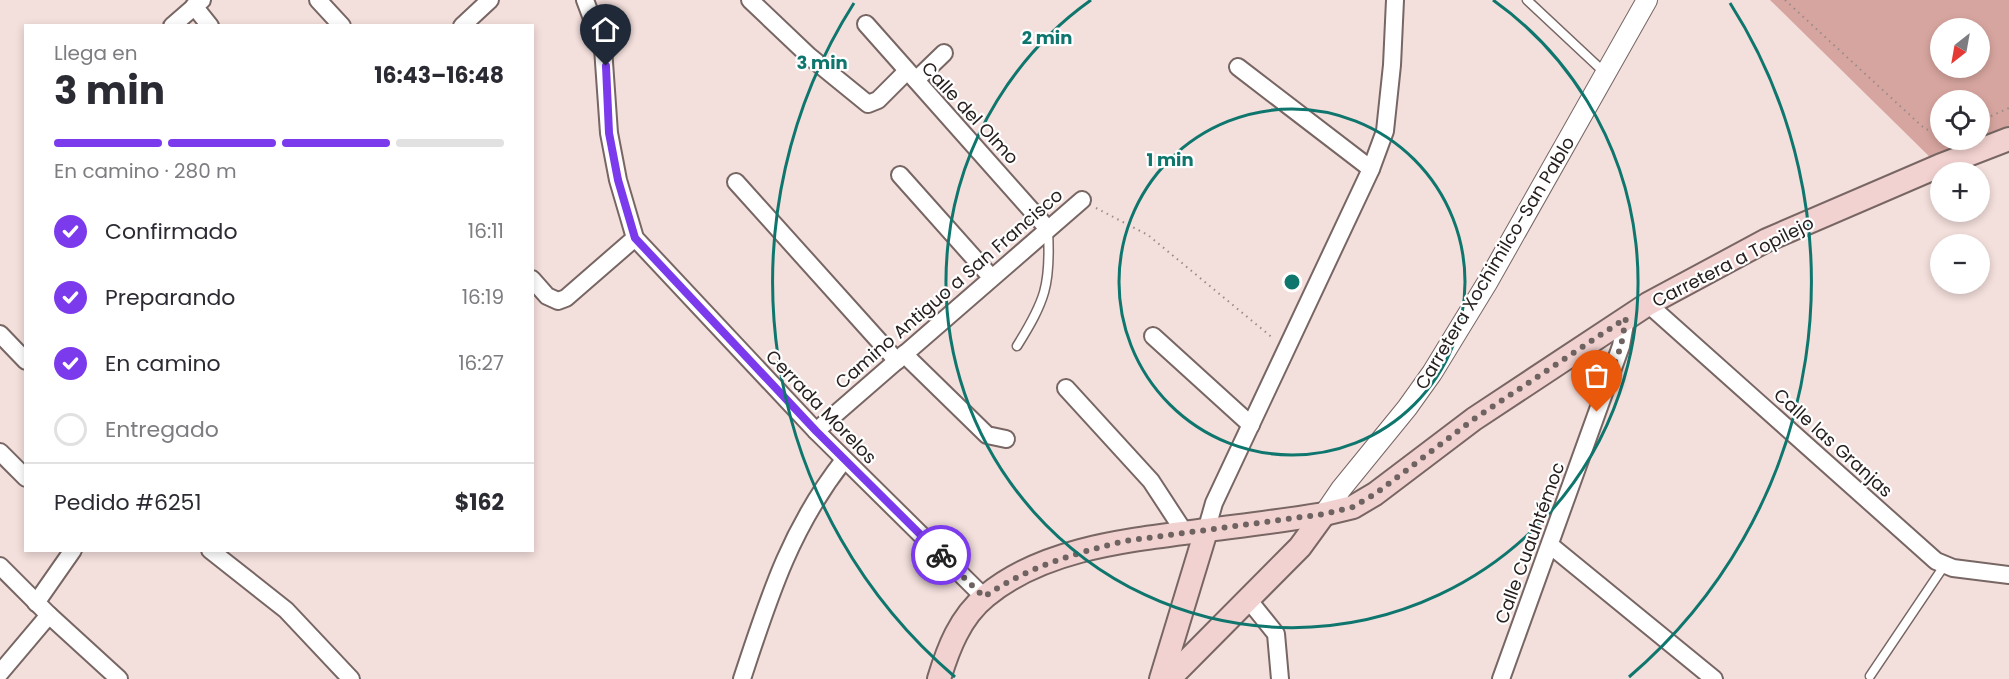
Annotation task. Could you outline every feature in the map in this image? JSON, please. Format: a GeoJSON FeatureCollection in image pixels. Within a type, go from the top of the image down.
{"type":"FeatureCollection","features":[{"type":"Feature","properties":{"kind":"main road","name":"Carretera a Topilejo"},"geometry":{"type":"LineString","coordinates":[[939,679],[953,640],[966,618],[984,597],[1006,582],[1069,555],[1125,541],[1324,514],[1353,507],[1375,494],[1474,419],[1648,304],[1767,240],[2009,139]]}},
{"type":"Feature","properties":{"kind":"main road"},"geometry":{"type":"LineString","coordinates":[[1169,679],[1300,547],[1324,514]]}},
{"type":"Feature","properties":{"kind":"main road"},"geometry":{"type":"LineString","coordinates":[[1161,679],[1195,532]]}},
{"type":"Feature","properties":{"kind":"street"},"geometry":{"type":"LineString","coordinates":[[464,24],[490,0]]}},
{"type":"Feature","properties":{"kind":"street"},"geometry":{"type":"LineString","coordinates":[[534,281],[547,296],[558,301],[566,298],[635,238],[618,180],[609,133],[603,48],[585,0]]}},
{"type":"Feature","properties":{"kind":"street","name":"Calle del Olmo"},"geometry":{"type":"LineString","coordinates":[[750,0],[809,56],[860,100],[868,104],[878,100],[911,76],[1048,229]]}},
{"type":"Feature","properties":{"kind":"street"},"geometry":{"type":"LineString","coordinates":[[1066,388],[1195,532],[1214,503],[1288,351],[1371,169],[1384,131],[1392,64],[1395,0]]}},
{"type":"Feature","properties":{"kind":"street","name":"Carretera Xochimilco-San Pablo"},"geometry":{"type":"LineString","coordinates":[[1324,514],[1432,373],[1487,283],[1647,0]]}},
{"type":"Feature","properties":{"kind":"street"},"geometry":{"type":"LineString","coordinates":[[174,24],[198,3],[209,24]]}},
{"type":"Feature","properties":{"kind":"street"},"geometry":{"type":"LineString","coordinates":[[330,4],[341,24]]}},
{"type":"Feature","properties":{"kind":"street"},"geometry":{"type":"LineString","coordinates":[[866,24],[911,76],[944,53]]}},
{"type":"Feature","properties":{"kind":"street"},"geometry":{"type":"LineString","coordinates":[[1238,67],[1371,169]]}},
{"type":"Feature","properties":{"kind":"street"},"geometry":{"type":"LineString","coordinates":[[900,175],[991,277]]}},
{"type":"Feature","properties":{"kind":"street"},"geometry":{"type":"LineString","coordinates":[[736,182],[901,357],[987,435],[1006,439]]}},
{"type":"Feature","properties":{"kind":"street","name":"Camino Antiguo a San Francisco"},"geometry":{"type":"LineString","coordinates":[[816,431],[1082,200]]}},
{"type":"Feature","properties":{"kind":"street","name":"Cerrada Morelos"},"geometry":{"type":"LineString","coordinates":[[635,238],[844,460],[984,597]]}},
{"type":"Feature","properties":{"kind":"street","name":"Calle las Granjas"},"geometry":{"type":"LineString","coordinates":[[1648,304],[1927,554],[1944,566],[2009,575]]}},
{"type":"Feature","properties":{"kind":"street","name":"Calle Cuauhtémoc"},"geometry":{"type":"LineString","coordinates":[[1501,679],[1621,346],[1626,318]]}},
{"type":"Feature","properties":{"kind":"street"},"geometry":{"type":"LineString","coordinates":[[0,334],[24,359]]}},
{"type":"Feature","properties":{"kind":"street"},"geometry":{"type":"LineString","coordinates":[[1153,336],[1251,425]]}},
{"type":"Feature","properties":{"kind":"street"},"geometry":{"type":"LineString","coordinates":[[0,452],[24,476]]}},
{"type":"Feature","properties":{"kind":"street"},"geometry":{"type":"LineString","coordinates":[[742,679],[775,579],[790,546],[844,460]]}},
{"type":"Feature","properties":{"kind":"street"},"geometry":{"type":"LineString","coordinates":[[1550,545],[1714,679]]}},
{"type":"Feature","properties":{"kind":"street"},"geometry":{"type":"LineString","coordinates":[[36,603],[72,552]]}},
{"type":"Feature","properties":{"kind":"street"},"geometry":{"type":"LineString","coordinates":[[213,552],[286,610],[351,679]]}},
{"type":"Feature","properties":{"kind":"street"},"geometry":{"type":"LineString","coordinates":[[0,567],[119,679]]}},
{"type":"Feature","properties":{"kind":"street"},"geometry":{"type":"LineString","coordinates":[[1247,598],[1275,634],[1280,679]]}},
{"type":"Feature","properties":{"kind":"street"},"geometry":{"type":"LineString","coordinates":[[0,673],[49,615]]}},
{"type":"Feature","properties":{"kind":"lane"},"geometry":{"type":"LineString","coordinates":[[1527,0],[1605,74]]}},
{"type":"Feature","properties":{"kind":"lane"},"geometry":{"type":"LineString","coordinates":[[1017,346],[1046,293],[1049,256],[1048,229]]}},
{"type":"Feature","properties":{"kind":"lane"},"geometry":{"type":"LineString","coordinates":[[1870,676],[1944,566]]}},
{"type":"Feature","properties":{"kind":"path"},"geometry":{"type":"LineString","coordinates":[[1785,0],[1924,129],[1930,130]]}},
{"type":"Feature","properties":{"kind":"path"},"geometry":{"type":"LineString","coordinates":[[1990,117],[2009,108]]}},
{"type":"Feature","properties":{"kind":"path"},"geometry":{"type":"LineString","coordinates":[[1082,200],[1148,236],[1288,351]]}},
{"type":"Feature","properties":{"kind":"shaded area"},"geometry":{"type":"Polygon","coordinates":[[[1770,0],[2009,0],[2009,140],[1990,147],[1990,90],[1930,90],[1930,150],[1982,150],[1950,162],[1935,162],[1770,0]]]}},
{"type":"Feature","properties":{"kind":"way so far"},"geometry":{"type":"LineString","coordinates":[[941,555],[984,597],[1028,570],[1098,547],[1125,541],[1324,514],[1353,507],[1375,494],[1474,419],[1626,318],[1621,346],[1597,412]]}},
{"type":"Feature","properties":{"kind":"route"},"geometry":{"type":"LineString","coordinates":[[606,66],[609,91],[609,133],[618,180],[635,238],[816,431],[941,555]]}}]}
